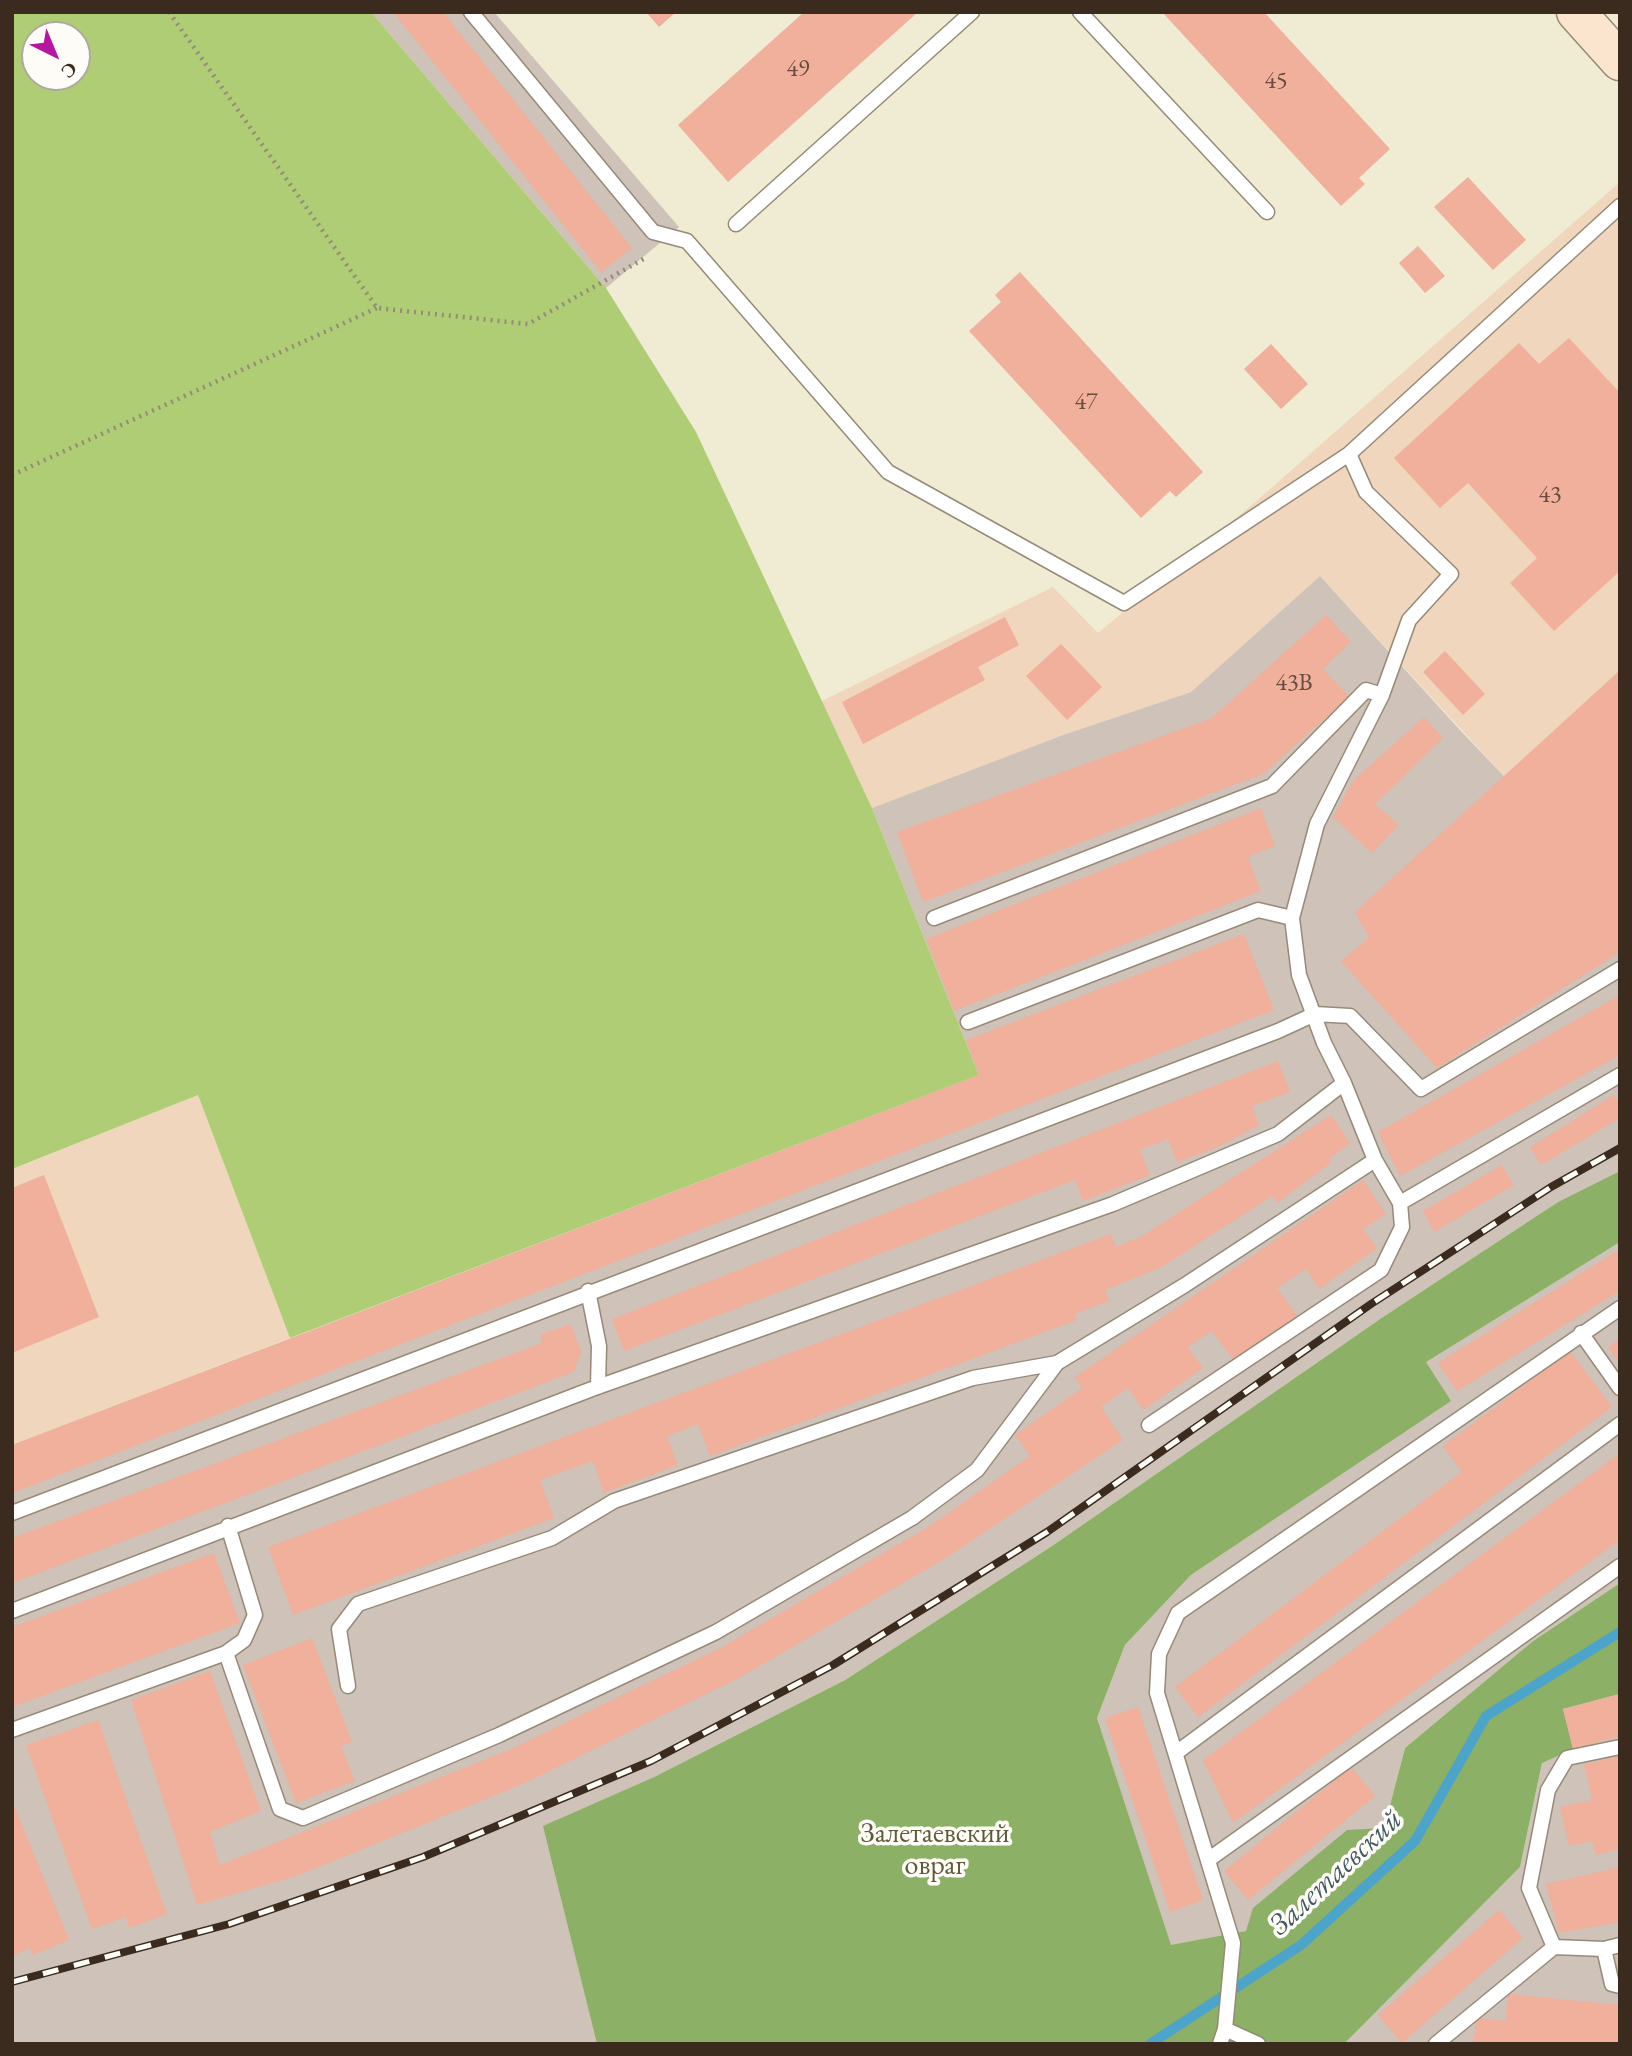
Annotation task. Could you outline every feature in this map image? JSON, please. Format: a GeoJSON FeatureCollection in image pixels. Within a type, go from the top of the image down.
{"type":"FeatureCollection","features":[{"type":"Feature","properties":{"kind":"main road"},"geometry":{"type":"LineString","coordinates":[[1576,12],[1620,61]]}},
{"type":"Feature","properties":{"kind":"lane"},"geometry":{"type":"LineString","coordinates":[[471,12],[653,232],[687,241],[888,472],[1124,603],[1349,454],[1620,206]]}},
{"type":"Feature","properties":{"kind":"lane"},"geometry":{"type":"LineString","coordinates":[[736,224],[972,12]]}},
{"type":"Feature","properties":{"kind":"lane"},"geometry":{"type":"LineString","coordinates":[[1080,12],[1267,212]]}},
{"type":"Feature","properties":{"kind":"lane"},"geometry":{"type":"LineString","coordinates":[[1149,1425],[1381,1270],[1402,1227],[1400,1203],[1375,1160],[1344,1083],[1324,1043],[1299,975],[1292,918],[1317,824],[1382,695],[1409,620],[1451,574],[1366,492],[1349,454]]}},
{"type":"Feature","properties":{"kind":"lane"},"geometry":{"type":"LineString","coordinates":[[934,918],[1272,786],[1366,690],[1382,695]]}},
{"type":"Feature","properties":{"kind":"lane"},"geometry":{"type":"LineString","coordinates":[[968,1022],[1258,911],[1292,918]]}},
{"type":"Feature","properties":{"kind":"lane"},"geometry":{"type":"LineString","coordinates":[[12,1513],[588,1291],[1278,1031],[1315,1014],[1350,1016],[1421,1089],[1620,969]]}},
{"type":"Feature","properties":{"kind":"lane"},"geometry":{"type":"LineString","coordinates":[[1400,1203],[1620,1075]]}},
{"type":"Feature","properties":{"kind":"lane"},"geometry":{"type":"LineString","coordinates":[[12,1611],[228,1526],[598,1387],[1113,1205],[1278,1134],[1344,1083]]}},
{"type":"Feature","properties":{"kind":"lane"},"geometry":{"type":"LineString","coordinates":[[348,1686],[340,1629],[358,1604],[552,1538],[614,1501],[665,1483],[973,1378],[1057,1363],[1185,1285],[1375,1160]]}},
{"type":"Feature","properties":{"kind":"lane"},"geometry":{"type":"LineString","coordinates":[[588,1291],[599,1346],[598,1387]]}},
{"type":"Feature","properties":{"kind":"lane"},"geometry":{"type":"LineString","coordinates":[[1220,2044],[1226,2029],[1233,1943],[1157,1693],[1159,1654],[1178,1613],[1620,1308]]}},
{"type":"Feature","properties":{"kind":"lane"},"geometry":{"type":"LineString","coordinates":[[1581,1333],[1620,1388]]}},
{"type":"Feature","properties":{"kind":"lane"},"geometry":{"type":"LineString","coordinates":[[226,1653],[280,1809],[303,1818],[499,1735],[716,1632],[912,1518],[977,1470],[1057,1363]]}},
{"type":"Feature","properties":{"kind":"lane"},"geometry":{"type":"LineString","coordinates":[[1176,1753],[1620,1424]]}},
{"type":"Feature","properties":{"kind":"lane"},"geometry":{"type":"LineString","coordinates":[[12,1730],[226,1653],[244,1640],[255,1615],[228,1526]]}},
{"type":"Feature","properties":{"kind":"lane"},"geometry":{"type":"LineString","coordinates":[[1208,1860],[1620,1566]]}},
{"type":"Feature","properties":{"kind":"lane"},"geometry":{"type":"LineString","coordinates":[[1553,1947],[1529,1888],[1548,1790],[1567,1758],[1620,1747]]}},
{"type":"Feature","properties":{"kind":"lane"},"geometry":{"type":"LineString","coordinates":[[1436,2044],[1553,1947],[1604,1949],[1620,1945]]}},
{"type":"Feature","properties":{"kind":"lane"},"geometry":{"type":"LineString","coordinates":[[1604,1949],[1612,1984],[1620,1986]]}},
{"type":"Feature","properties":{"kind":"lane"},"geometry":{"type":"LineString","coordinates":[[1226,2029],[1258,2044]]}},
{"type":"Feature","properties":{"kind":"path"},"geometry":{"type":"LineString","coordinates":[[169,12],[377,308]]}},
{"type":"Feature","properties":{"kind":"path"},"geometry":{"type":"LineString","coordinates":[[12,475],[377,308],[528,324],[679,239]]}},
{"type":"Feature","properties":{"kind":"shaded area"},"geometry":{"type":"Polygon","coordinates":[[[371,12],[494,12],[679,227],[606,288],[371,12]]]}},
{"type":"Feature","properties":{"kind":"shaded area"},"geometry":{"type":"Polygon","coordinates":[[[1620,182],[1620,670],[1504,776],[1320,576],[1191,692],[1063,735],[872,808],[822,701],[1053,587],[1098,633],[1253,504],[1620,182]]]}},
{"type":"Feature","properties":{"kind":"shaded area"},"geometry":{"type":"Polygon","coordinates":[[[1320,576],[1460,730],[1620,898],[1620,1171],[1558,1202],[1383,1317],[1052,1546],[845,1680],[654,1777],[544,1826],[597,2044],[12,2044],[12,1445],[979,1075],[872,808],[1063,735],[1191,692],[1320,576]]]}},
{"type":"Feature","properties":{"kind":"shaded area"},"geometry":{"type":"Polygon","coordinates":[[[198,1095],[290,1338],[12,1445],[12,1169],[198,1095]]]}},
{"type":"Feature","properties":{"kind":"shaded area"},"geometry":{"type":"Polygon","coordinates":[[[1620,1242],[1620,1583],[1533,1641],[1405,1748],[1384,1828],[1246,1931],[1171,1946],[1097,1718],[1125,1645],[1191,1575],[1450,1401],[1425,1362],[1620,1242]]]}},
{"type":"Feature","properties":{"kind":"shaded area"},"geometry":{"type":"Polygon","coordinates":[[[1620,1694],[1620,2044],[1344,2044],[1520,1867],[1542,1763],[1563,1709],[1620,1694]]]}},
{"type":"Feature","properties":{"kind":"green space"},"geometry":{"type":"Polygon","coordinates":[[[12,12],[371,12],[606,288],[696,432],[872,808],[979,1075],[290,1338],[198,1095],[12,1169],[12,12]]]}},
{"type":"Feature","properties":{"kind":"green space","name":"Залетаевский овраг"},"geometry":{"type":"Polygon","coordinates":[[[1620,1171],[1620,1242],[1426,1362],[1451,1401],[1191,1575],[1125,1645],[1097,1718],[1171,1945],[1246,1931],[1253,1908],[1347,1830],[1384,1828],[1405,1748],[1533,1641],[1620,1583],[1620,1694],[1563,1709],[1573,1749],[1542,1763],[1520,1867],[1344,2044],[597,2044],[543,1826],[654,1777],[845,1680],[1052,1546],[1383,1317],[1558,1202],[1620,1171]]]}},
{"type":"Feature","properties":{"kind":"building"},"geometry":{"type":"Polygon","coordinates":[[[393,12],[443,12],[632,248],[601,272],[393,12]]]}},
{"type":"Feature","properties":{"kind":"building"},"geometry":{"type":"Polygon","coordinates":[[[646,12],[676,12],[659,27],[646,12]]]}},
{"type":"Feature","properties":{"kind":"building"},"geometry":{"type":"Polygon","coordinates":[[[804,12],[918,12],[728,182],[678,125],[804,12]]]}},
{"type":"Feature","properties":{"kind":"building"},"geometry":{"type":"Polygon","coordinates":[[[1162,12],[1264,12],[1390,149],[1359,178],[1365,184],[1341,206],[1162,12]]]}},
{"type":"Feature","properties":{"kind":"building"},"geometry":{"type":"Polygon","coordinates":[[[1468,177],[1526,240],[1493,270],[1434,207],[1468,177]]]}},
{"type":"Feature","properties":{"kind":"building"},"geometry":{"type":"Polygon","coordinates":[[[1418,246],[1445,276],[1425,293],[1399,263],[1418,246]]]}},
{"type":"Feature","properties":{"kind":"building"},"geometry":{"type":"Polygon","coordinates":[[[1020,272],[1203,472],[1176,497],[1170,491],[1141,518],[969,331],[1001,302],[995,295],[1020,272]]]}},
{"type":"Feature","properties":{"kind":"building"},"geometry":{"type":"Polygon","coordinates":[[[1569,338],[1620,393],[1620,571],[1554,631],[1510,583],[1537,558],[1468,483],[1440,508],[1394,458],[1519,343],[1539,364],[1569,338]]]}},
{"type":"Feature","properties":{"kind":"building"},"geometry":{"type":"Polygon","coordinates":[[[1271,344],[1308,384],[1281,409],[1244,369],[1271,344]]]}},
{"type":"Feature","properties":{"kind":"building"},"geometry":{"type":"Polygon","coordinates":[[[1326,615],[1351,642],[1323,669],[1349,697],[1263,774],[923,902],[897,832],[1212,718],[1326,615]]]}},
{"type":"Feature","properties":{"kind":"building"},"geometry":{"type":"Polygon","coordinates":[[[1005,617],[1019,645],[978,667],[985,680],[863,744],[842,702],[1005,617]]]}},
{"type":"Feature","properties":{"kind":"building"},"geometry":{"type":"Polygon","coordinates":[[[1061,644],[1102,687],[1067,720],[1026,676],[1061,644]]]}},
{"type":"Feature","properties":{"kind":"building"},"geometry":{"type":"Polygon","coordinates":[[[1445,651],[1485,694],[1463,715],[1423,672],[1445,651]]]}},
{"type":"Feature","properties":{"kind":"building"},"geometry":{"type":"Polygon","coordinates":[[[1620,670],[1620,952],[1437,1068],[1341,961],[1369,938],[1355,912],[1620,670]]]}},
{"type":"Feature","properties":{"kind":"building"},"geometry":{"type":"Polygon","coordinates":[[[1424,717],[1443,738],[1375,804],[1399,825],[1372,853],[1333,817],[1353,781],[1424,717]]]}},
{"type":"Feature","properties":{"kind":"building"},"geometry":{"type":"Polygon","coordinates":[[[1261,808],[1275,846],[1248,857],[1261,891],[954,1011],[926,939],[1261,808]]]}},
{"type":"Feature","properties":{"kind":"building"},"geometry":{"type":"Polygon","coordinates":[[[1244,934],[1274,1010],[12,1493],[12,1445],[979,1075],[966,1040],[1244,934]]]}},
{"type":"Feature","properties":{"kind":"building"},"geometry":{"type":"Polygon","coordinates":[[[1620,995],[1620,1055],[1400,1176],[1378,1132],[1620,995]]]}},
{"type":"Feature","properties":{"kind":"building"},"geometry":{"type":"Polygon","coordinates":[[[1278,1061],[1290,1092],[1252,1106],[1259,1125],[1218,1147],[1177,1162],[1168,1139],[1140,1150],[1150,1175],[1083,1201],[1075,1180],[624,1351],[612,1319],[1278,1061]]]}},
{"type":"Feature","properties":{"kind":"building"},"geometry":{"type":"Polygon","coordinates":[[[1614,1095],[1620,1105],[1620,1118],[1541,1165],[1530,1147],[1614,1095]]]}},
{"type":"Feature","properties":{"kind":"building"},"geometry":{"type":"Polygon","coordinates":[[[1331,1115],[1350,1143],[1329,1159],[1331,1163],[1277,1203],[1272,1196],[1162,1267],[1105,1290],[1109,1301],[1074,1314],[1077,1320],[710,1456],[698,1424],[667,1436],[678,1465],[604,1493],[593,1461],[540,1480],[554,1518],[293,1615],[268,1547],[1111,1234],[1116,1247],[1142,1236],[1331,1115]]]}},
{"type":"Feature","properties":{"kind":"building"},"geometry":{"type":"Polygon","coordinates":[[[1502,1165],[1514,1185],[1434,1232],[1423,1211],[1502,1165]]]}},
{"type":"Feature","properties":{"kind":"building"},"geometry":{"type":"Polygon","coordinates":[[[44,1175],[99,1317],[12,1353],[12,1188],[44,1175]]]}},
{"type":"Feature","properties":{"kind":"building"},"geometry":{"type":"Polygon","coordinates":[[[1363,1180],[1386,1214],[1363,1229],[1377,1248],[1319,1289],[1306,1269],[1277,1288],[1298,1317],[1235,1362],[1212,1331],[1188,1347],[1203,1368],[1143,1410],[1128,1388],[1101,1407],[1123,1440],[946,1558],[739,1678],[525,1783],[299,1875],[197,1905],[131,1700],[210,1671],[261,1811],[210,1832],[220,1865],[509,1750],[722,1647],[928,1527],[1030,1456],[1015,1435],[1082,1388],[1075,1377],[1363,1180]]]}},
{"type":"Feature","properties":{"kind":"building"},"geometry":{"type":"Polygon","coordinates":[[[1620,1249],[1620,1291],[1457,1391],[1438,1363],[1620,1249]]]}},
{"type":"Feature","properties":{"kind":"building"},"geometry":{"type":"Polygon","coordinates":[[[571,1324],[581,1352],[574,1372],[12,1583],[12,1538],[542,1343],[540,1335],[571,1324]]]}},
{"type":"Feature","properties":{"kind":"building"},"geometry":{"type":"Polygon","coordinates":[[[1620,1338],[1620,1364],[1608,1347],[1620,1338]]]}},
{"type":"Feature","properties":{"kind":"building"},"geometry":{"type":"Polygon","coordinates":[[[1570,1351],[1612,1407],[1198,1717],[1175,1687],[1462,1472],[1443,1446],[1570,1351]]]}},
{"type":"Feature","properties":{"kind":"building"},"geometry":{"type":"Polygon","coordinates":[[[1620,1453],[1620,1540],[1233,1823],[1203,1760],[1620,1453]]]}},
{"type":"Feature","properties":{"kind":"building"},"geometry":{"type":"Polygon","coordinates":[[[214,1553],[240,1623],[12,1707],[12,1627],[214,1553]]]}},
{"type":"Feature","properties":{"kind":"building"},"geometry":{"type":"Polygon","coordinates":[[[312,1638],[352,1742],[341,1746],[355,1781],[296,1803],[243,1665],[312,1638]]]}},
{"type":"Feature","properties":{"kind":"building"},"geometry":{"type":"Polygon","coordinates":[[[1620,1694],[1620,1736],[1573,1749],[1563,1709],[1620,1694]]]}},
{"type":"Feature","properties":{"kind":"building"},"geometry":{"type":"Polygon","coordinates":[[[1138,1707],[1203,1900],[1170,1912],[1105,1718],[1138,1707]]]}},
{"type":"Feature","properties":{"kind":"building"},"geometry":{"type":"Polygon","coordinates":[[[98,1720],[167,1914],[129,1928],[126,1917],[92,1929],[26,1745],[98,1720]]]}},
{"type":"Feature","properties":{"kind":"building"},"geometry":{"type":"Polygon","coordinates":[[[1620,1756],[1620,1849],[1596,1855],[1592,1841],[1569,1846],[1560,1807],[1592,1800],[1584,1764],[1620,1756]]]}},
{"type":"Feature","properties":{"kind":"building"},"geometry":{"type":"Polygon","coordinates":[[[1351,1767],[1375,1796],[1248,1900],[1224,1871],[1351,1767]]]}},
{"type":"Feature","properties":{"kind":"building"},"geometry":{"type":"Polygon","coordinates":[[[12,1800],[69,1940],[33,1955],[30,1948],[12,1956],[12,1800]]]}},
{"type":"Feature","properties":{"kind":"building"},"geometry":{"type":"Polygon","coordinates":[[[1620,1867],[1620,1922],[1559,1933],[1546,1884],[1620,1867]]]}},
{"type":"Feature","properties":{"kind":"building"},"geometry":{"type":"Polygon","coordinates":[[[1499,1910],[1523,1938],[1402,2043],[1378,2015],[1499,1910]]]}},
{"type":"Feature","properties":{"kind":"building"},"geometry":{"type":"Polygon","coordinates":[[[1508,1994],[1620,2005],[1620,2044],[1473,2044],[1477,2018],[1505,2021],[1508,1994]]]}},
{"type":"Feature","properties":{"kind":"waterway","name":"Залетаевский"},"geometry":{"type":"LineString","coordinates":[[1150,2044],[1301,1945],[1415,1841],[1486,1716],[1620,1632]]}},
{"type":"Feature","properties":{"kind":"railway"},"geometry":{"type":"LineString","coordinates":[[12,1982],[229,1924],[423,1857],[651,1761],[833,1665],[1047,1532],[1371,1304],[1551,1187],[1620,1148]]}}]}
